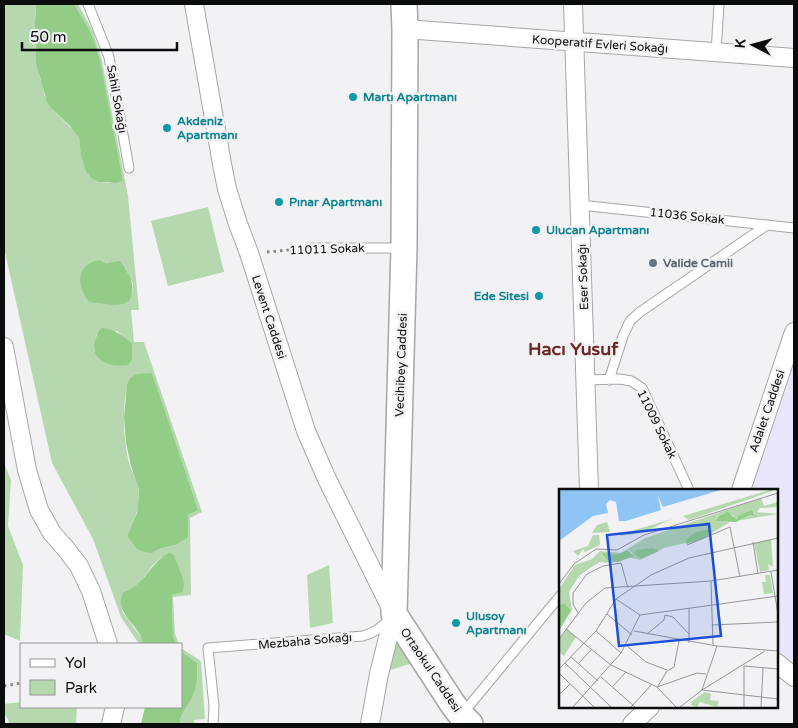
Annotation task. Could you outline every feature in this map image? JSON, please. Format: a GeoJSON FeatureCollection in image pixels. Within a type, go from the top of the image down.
{"type":"FeatureCollection","features":[{"type":"Feature","properties":{"kind":"street","name":"Levent Caddesi"},"geometry":{"type":"LineString","coordinates":[[194,4],[227,189],[238,224],[306,431],[322,468],[394,614]]}},
{"type":"Feature","properties":{"kind":"street","name":"Vecihibey Caddesi"},"geometry":{"type":"LineString","coordinates":[[370,724],[379,674],[394,614],[404,248],[404,4]]}},
{"type":"Feature","properties":{"kind":"street","name":"Eser Sokağı"},"geometry":{"type":"LineString","coordinates":[[573,4],[589,489]]}},
{"type":"Feature","properties":{"kind":"street","name":"Kooperatif Evleri Sokağı"},"geometry":{"type":"LineString","coordinates":[[405,29],[794,58]]}},
{"type":"Feature","properties":{"kind":"street","name":"Adalet Caddesi"},"geometry":{"type":"LineString","coordinates":[[741,489],[794,332]]}},
{"type":"Feature","properties":{"kind":"street"},"geometry":{"type":"LineString","coordinates":[[4,346],[27,470],[39,510],[52,533],[79,566],[91,591],[108,643]]}},
{"type":"Feature","properties":{"kind":"street","name":"Ortaokul Caddesi"},"geometry":{"type":"LineString","coordinates":[[394,614],[465,720]]}},
{"type":"Feature","properties":{"kind":"street"},"geometry":{"type":"LineString","coordinates":[[778,665],[794,675]]}},
{"type":"Feature","properties":{"kind":"street"},"geometry":{"type":"LineString","coordinates":[[111,724],[115,708]]}},
{"type":"Feature","properties":{"kind":"street"},"geometry":{"type":"LineString","coordinates":[[632,724],[649,708]]}},
{"type":"Feature","properties":{"kind":"lane","name":"Sahil Sokağı"},"geometry":{"type":"LineString","coordinates":[[88,4],[109,57],[129,168]]}},
{"type":"Feature","properties":{"kind":"lane"},"geometry":{"type":"LineString","coordinates":[[716,52],[719,4]]}},
{"type":"Feature","properties":{"kind":"lane","name":"11036 Sokak"},"geometry":{"type":"LineString","coordinates":[[580,205],[794,228]]}},
{"type":"Feature","properties":{"kind":"lane"},"geometry":{"type":"LineString","coordinates":[[609,380],[623,336],[630,322],[640,312],[767,225]]}},
{"type":"Feature","properties":{"kind":"lane","name":"11011 Sokak"},"geometry":{"type":"LineString","coordinates":[[311,248],[404,248]]}},
{"type":"Feature","properties":{"kind":"lane","name":"11009 Sokak"},"geometry":{"type":"LineString","coordinates":[[586,380],[620,379],[631,381],[642,388],[689,489]]}},
{"type":"Feature","properties":{"kind":"lane"},"geometry":{"type":"LineString","coordinates":[[465,720],[559,597]]}},
{"type":"Feature","properties":{"kind":"lane","name":"Mezbaha Sokağı"},"geometry":{"type":"LineString","coordinates":[[213,724],[214,706],[208,648],[363,636],[380,629],[394,614]]}},
{"type":"Feature","properties":{"kind":"path","name":"11011 Sokak"},"geometry":{"type":"LineString","coordinates":[[249,253],[311,248]]}},
{"type":"Feature","properties":{"kind":"path"},"geometry":{"type":"LineString","coordinates":[[4,686],[20,684]]}},
{"type":"Feature","properties":{"kind":"shaded area"},"geometry":{"type":"Polygon","coordinates":[[[794,332],[794,668],[778,659],[778,489],[741,489],[794,332]]]}},
{"type":"Feature","properties":{"kind":"green space"},"geometry":{"type":"Polygon","coordinates":[[[4,4],[36,4],[35,47],[44,94],[51,108],[79,138],[80,147],[99,182],[115,183],[123,180],[91,33],[74,4],[78,4],[93,32],[102,61],[128,196],[139,310],[131,310],[134,342],[144,342],[202,512],[190,518],[191,595],[173,597],[175,634],[179,643],[176,643],[173,636],[172,595],[180,593],[184,583],[175,557],[162,557],[138,584],[123,592],[121,602],[123,613],[143,640],[143,643],[138,643],[121,617],[93,539],[52,463],[4,248],[4,4]],[[99,260],[132,292],[133,284],[126,269],[99,260]],[[117,331],[96,335],[94,351],[132,343],[117,331]],[[130,378],[125,398],[124,422],[128,457],[138,485],[139,503],[127,536],[133,542],[152,553],[175,545],[188,515],[198,509],[130,378]]]}},
{"type":"Feature","properties":{"kind":"green space"},"geometry":{"type":"Polygon","coordinates":[[[36,4],[74,4],[91,33],[100,61],[123,181],[115,183],[99,182],[91,178],[86,171],[81,155],[79,138],[47,102],[36,63],[36,4]]]}},
{"type":"Feature","properties":{"kind":"green space"},"geometry":{"type":"Polygon","coordinates":[[[208,207],[224,272],[168,286],[151,221],[208,207]]]}},
{"type":"Feature","properties":{"kind":"green space"},"geometry":{"type":"Polygon","coordinates":[[[99,260],[107,263],[120,261],[131,280],[130,300],[123,304],[115,305],[89,302],[82,289],[80,277],[86,266],[99,260]]]}},
{"type":"Feature","properties":{"kind":"green space"},"geometry":{"type":"Polygon","coordinates":[[[101,328],[114,331],[132,343],[132,359],[128,365],[118,366],[110,364],[103,362],[98,357],[94,345],[101,328]]]}},
{"type":"Feature","properties":{"kind":"green space"},"geometry":{"type":"Polygon","coordinates":[[[152,373],[198,510],[188,515],[188,537],[175,545],[152,553],[137,549],[127,536],[137,513],[139,490],[126,443],[124,417],[127,385],[130,378],[137,374],[152,373]]]}},
{"type":"Feature","properties":{"kind":"green space"},"geometry":{"type":"Polygon","coordinates":[[[4,463],[11,480],[8,526],[23,565],[20,641],[4,634],[4,463]]]}},
{"type":"Feature","properties":{"kind":"green space"},"geometry":{"type":"Polygon","coordinates":[[[169,553],[173,554],[184,583],[183,591],[172,595],[173,636],[176,643],[143,643],[138,631],[124,614],[121,600],[123,592],[142,580],[162,557],[169,553]]]}},
{"type":"Feature","properties":{"kind":"green space"},"geometry":{"type":"Polygon","coordinates":[[[329,565],[333,623],[310,628],[307,575],[329,565]]]}},
{"type":"Feature","properties":{"kind":"green space"},"geometry":{"type":"Polygon","coordinates":[[[396,637],[416,662],[387,671],[396,637]]]}},
{"type":"Feature","properties":{"kind":"green space"},"geometry":{"type":"Polygon","coordinates":[[[182,649],[201,661],[205,719],[194,720],[195,724],[180,724],[182,715],[194,691],[198,674],[197,663],[182,652],[182,649]]]}},
{"type":"Feature","properties":{"kind":"green space"},"geometry":{"type":"Polygon","coordinates":[[[182,652],[197,663],[198,674],[195,691],[182,715],[180,724],[141,724],[145,708],[182,708],[182,652]]]}},
{"type":"Feature","properties":{"kind":"green space"},"geometry":{"type":"Polygon","coordinates":[[[20,702],[20,708],[77,708],[76,724],[9,724],[4,714],[4,704],[20,702]]]}},
{"type":"Feature","properties":{"kind":"place","name":"Martı Apartmanı"},"geometry":{"type":"Point","coordinates":[353,97]}},
{"type":"Feature","properties":{"kind":"place","name":"Akdeniz Apartmanı"},"geometry":{"type":"Point","coordinates":[167,128]}},
{"type":"Feature","properties":{"kind":"place","name":"Pınar Apartmanı"},"geometry":{"type":"Point","coordinates":[279,202]}},
{"type":"Feature","properties":{"kind":"place","name":"Ulucan Apartmanı"},"geometry":{"type":"Point","coordinates":[536,230]}},
{"type":"Feature","properties":{"kind":"place","name":"Valide Camii"},"geometry":{"type":"Point","coordinates":[653,263]}},
{"type":"Feature","properties":{"kind":"place","name":"Ede Sitesi"},"geometry":{"type":"Point","coordinates":[539,296]}},
{"type":"Feature","properties":{"kind":"place","name":"Ulusoy Apartmanı"},"geometry":{"type":"Point","coordinates":[456,623]}},
{"type":"Feature","properties":{"kind":"district","name":"Hacı Yusuf"},"geometry":{"type":"Point","coordinates":[573,349]}}]}
